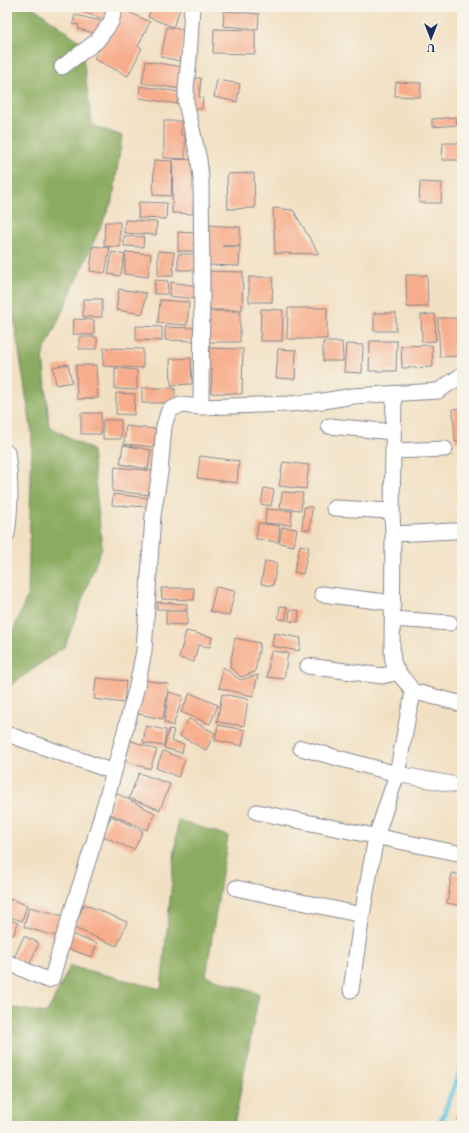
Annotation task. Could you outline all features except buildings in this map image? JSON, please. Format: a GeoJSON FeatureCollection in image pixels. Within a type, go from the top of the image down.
{"type":"FeatureCollection","features":[{"type":"Feature","properties":{"kind":"street"},"geometry":{"type":"LineString","coordinates":[[62,67],[97,41],[111,22],[115,7]]}},
{"type":"Feature","properties":{"kind":"street"},"geometry":{"type":"LineString","coordinates":[[192,7],[186,103],[199,160],[201,179],[201,407]]}},
{"type":"Feature","properties":{"kind":"street"},"geometry":{"type":"LineString","coordinates":[[7,962],[45,979],[48,980],[52,978],[94,842],[137,686],[144,651],[153,515],[160,472],[164,426],[169,410],[181,405],[201,407],[289,404],[323,401],[353,396],[438,391],[462,375]]}},
{"type":"Feature","properties":{"kind":"street"},"geometry":{"type":"LineString","coordinates":[[351,990],[362,915],[376,837],[397,774],[409,710],[413,700],[410,685],[394,667],[393,658],[392,511],[394,394]]}},
{"type":"Feature","properties":{"kind":"street"},"geometry":{"type":"LineString","coordinates":[[329,426],[393,432]]}},
{"type":"Feature","properties":{"kind":"street"},"geometry":{"type":"LineString","coordinates":[[393,451],[446,449]]}},
{"type":"Feature","properties":{"kind":"street"},"geometry":{"type":"LineString","coordinates":[[7,452],[10,472],[10,513],[7,534]]}},
{"type":"Feature","properties":{"kind":"street"},"geometry":{"type":"LineString","coordinates":[[334,508],[392,511]]}},
{"type":"Feature","properties":{"kind":"street"},"geometry":{"type":"LineString","coordinates":[[393,534],[454,531]]}},
{"type":"Feature","properties":{"kind":"street"},"geometry":{"type":"LineString","coordinates":[[322,594],[393,603]]}},
{"type":"Feature","properties":{"kind":"street"},"geometry":{"type":"LineString","coordinates":[[393,619],[450,623]]}},
{"type":"Feature","properties":{"kind":"street"},"geometry":{"type":"LineString","coordinates":[[308,666],[382,676],[398,672]]}},
{"type":"Feature","properties":{"kind":"street"},"geometry":{"type":"LineString","coordinates":[[412,691],[462,705]]}},
{"type":"Feature","properties":{"kind":"street"},"geometry":{"type":"LineString","coordinates":[[10,735],[114,772]]}},
{"type":"Feature","properties":{"kind":"street"},"geometry":{"type":"LineString","coordinates":[[301,748],[397,774],[462,786]]}},
{"type":"Feature","properties":{"kind":"street"},"geometry":{"type":"LineString","coordinates":[[257,812],[462,854]]}},
{"type":"Feature","properties":{"kind":"street"},"geometry":{"type":"LineString","coordinates":[[236,888],[362,915]]}},
{"type":"Feature","properties":{"kind":"green space"},"geometry":{"type":"Polygon","coordinates":[[[7,7],[33,7],[81,42],[92,125],[122,136],[113,199],[43,354],[49,426],[92,450],[102,547],[65,646],[7,688],[7,647],[28,594],[32,434],[7,275],[7,7]]]}},
{"type":"Feature","properties":{"kind":"green space"},"geometry":{"type":"Polygon","coordinates":[[[178,820],[228,836],[206,976],[259,994],[234,1126],[7,1126],[7,1007],[47,1013],[70,966],[161,989],[178,820]]]}},
{"type":"Feature","properties":{"kind":"waterway"},"geometry":{"type":"LineString","coordinates":[[439,1126],[462,1067]]}}]}
